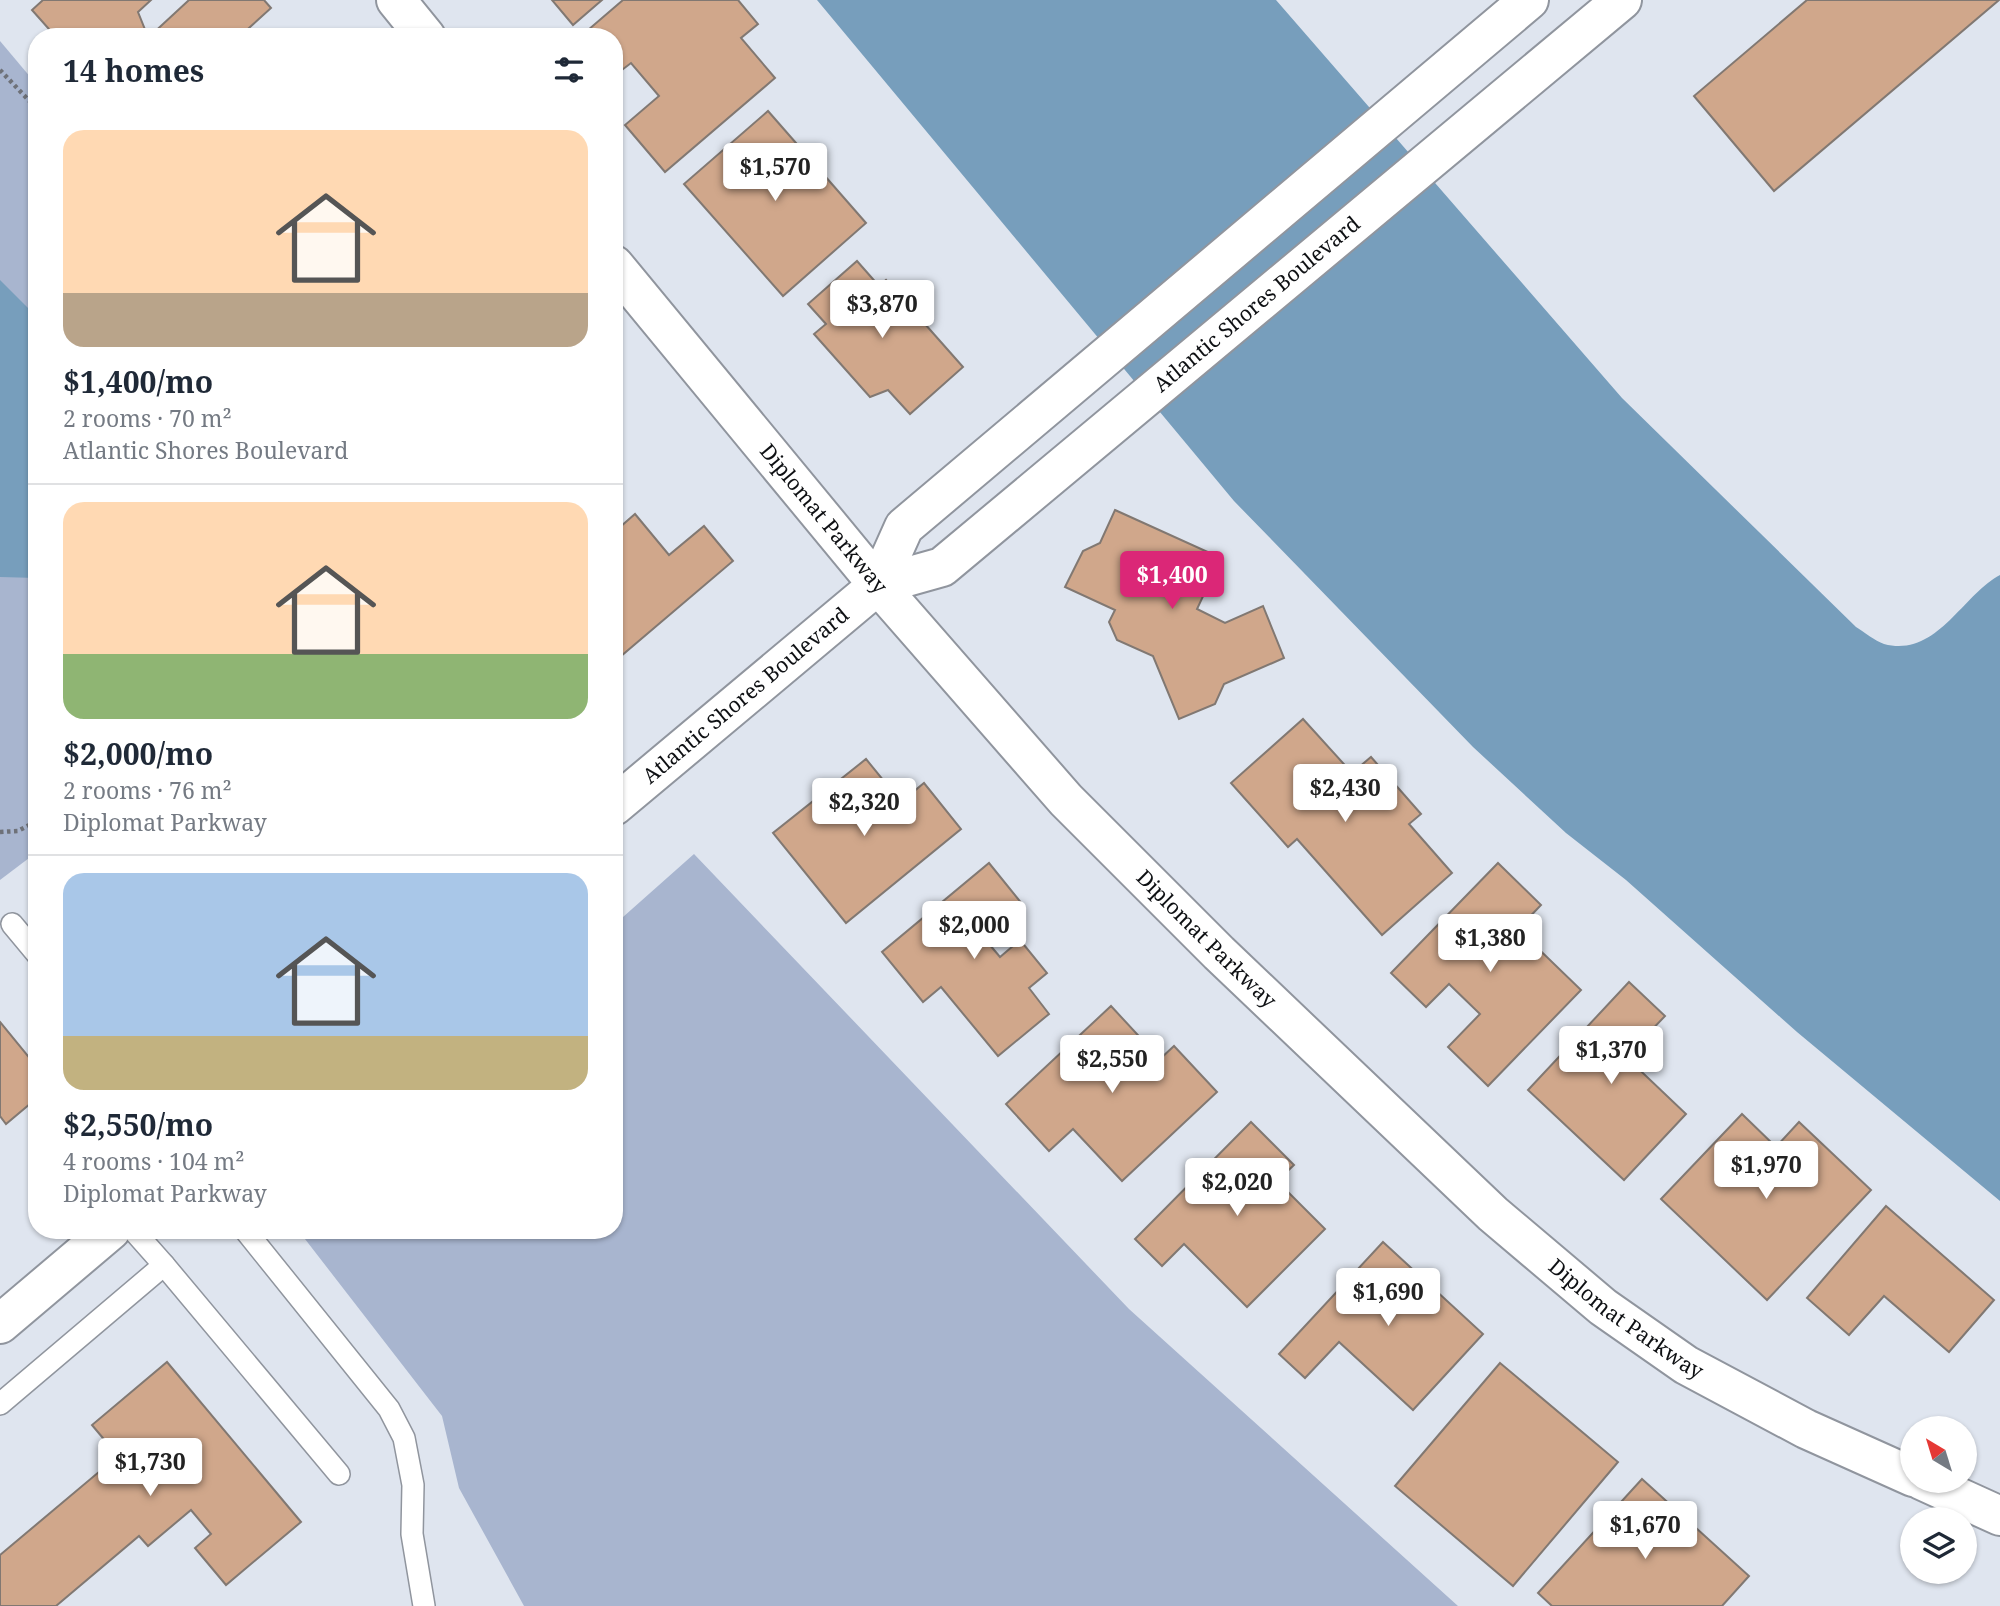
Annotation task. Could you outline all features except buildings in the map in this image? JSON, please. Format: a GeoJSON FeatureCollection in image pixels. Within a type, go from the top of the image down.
{"type":"FeatureCollection","features":[{"type":"Feature","properties":{"kind":"street"},"geometry":{"type":"LineString","coordinates":[[396,0],[419,28]]}},
{"type":"Feature","properties":{"kind":"street","name":"Atlantic Shores Boulevard"},"geometry":{"type":"LineString","coordinates":[[878,585],[904,527],[1529,0]]}},
{"type":"Feature","properties":{"kind":"street","name":"Atlantic Shores Boulevard"},"geometry":{"type":"LineString","coordinates":[[623,798],[878,585],[942,567],[1622,0]]}},
{"type":"Feature","properties":{"kind":"street","name":"Diplomat Parkway"},"geometry":{"type":"LineString","coordinates":[[623,276],[878,585],[1066,800],[1219,953],[1493,1213],[1603,1307],[1686,1365],[1806,1429],[1900,1471]]}},
{"type":"Feature","properties":{"kind":"street"},"geometry":{"type":"LineString","coordinates":[[0,1324],[100,1239]]}},
{"type":"Feature","properties":{"kind":"street"},"geometry":{"type":"LineString","coordinates":[[1950,1493],[2000,1516]]}},
{"type":"Feature","properties":{"kind":"lane"},"geometry":{"type":"LineString","coordinates":[[12,925],[28,944]]}},
{"type":"Feature","properties":{"kind":"lane"},"geometry":{"type":"LineString","coordinates":[[141,1239],[339,1474]]}},
{"type":"Feature","properties":{"kind":"lane"},"geometry":{"type":"LineString","coordinates":[[252,1239],[389,1409],[404,1438],[413,1485],[412,1534],[424,1606]]}},
{"type":"Feature","properties":{"kind":"lane"},"geometry":{"type":"LineString","coordinates":[[0,1404],[164,1265]]}},
{"type":"Feature","properties":{"kind":"path"},"geometry":{"type":"LineString","coordinates":[[0,70],[28,99]]}},
{"type":"Feature","properties":{"kind":"path"},"geometry":{"type":"LineString","coordinates":[[0,831],[18,831],[28,826]]}},
{"type":"Feature","properties":{"kind":"shaded area"},"geometry":{"type":"Polygon","coordinates":[[[817,0],[1276,0],[1622,398],[1856,627],[1884,644],[1903,646],[1919,642],[1934,634],[1986,584],[2000,575],[2000,1201],[1797,1032],[1626,880],[1566,833],[1473,747],[1234,501],[817,0]]]}},
{"type":"Feature","properties":{"kind":"shaded area"},"geometry":{"type":"Polygon","coordinates":[[[0,41],[28,74],[28,859],[0,880],[0,41]]]}},
{"type":"Feature","properties":{"kind":"shaded area"},"geometry":{"type":"Polygon","coordinates":[[[0,280],[28,308],[28,578],[0,577],[0,280]]]}},
{"type":"Feature","properties":{"kind":"shaded area"},"geometry":{"type":"Polygon","coordinates":[[[694,854],[1129,1309],[1458,1606],[524,1606],[459,1488],[442,1416],[305,1239],[623,1239],[623,917],[694,854]]]}}]}
